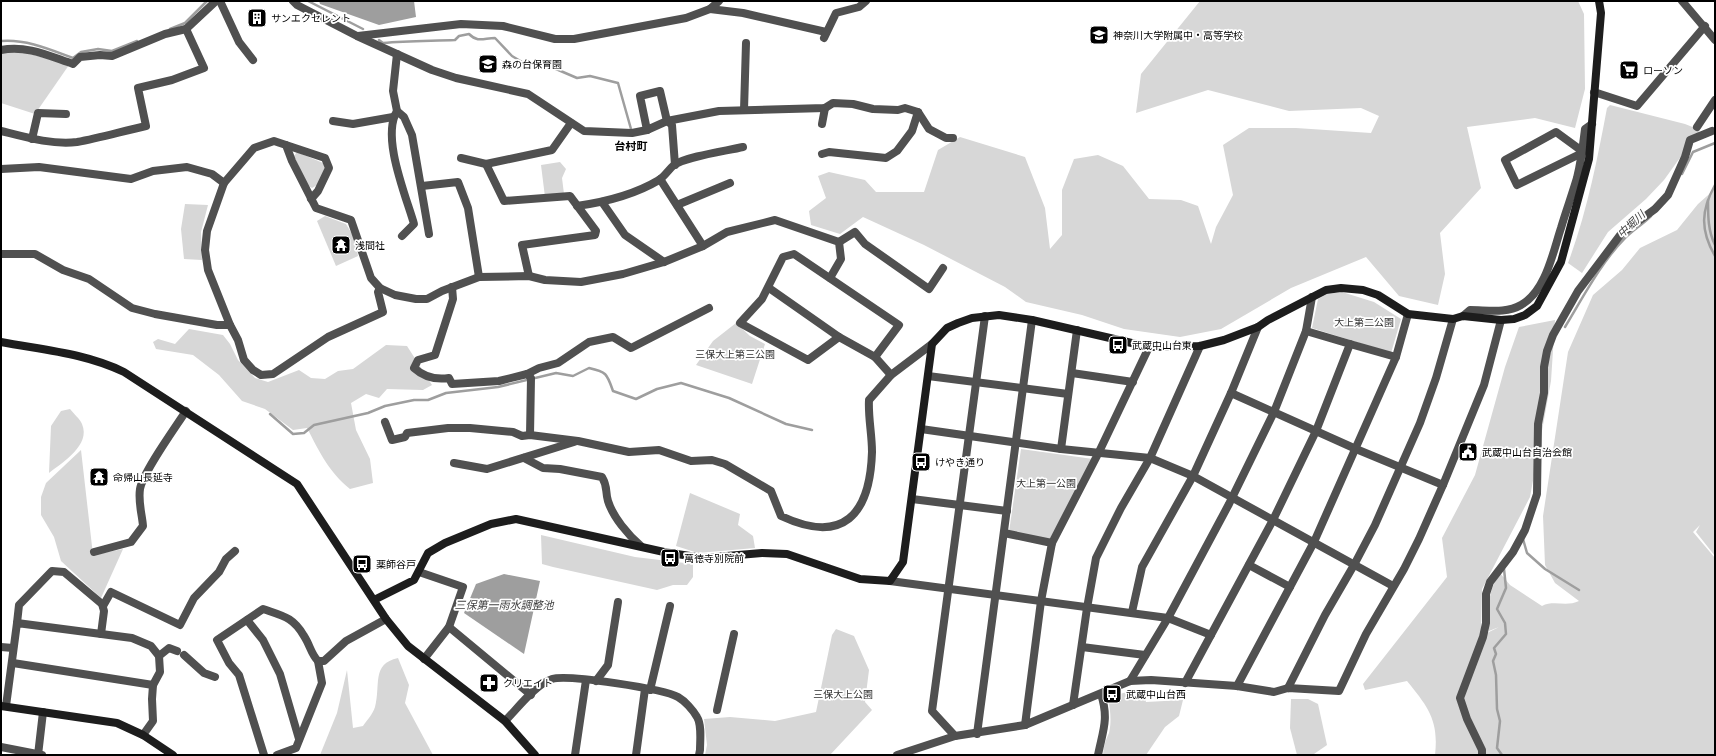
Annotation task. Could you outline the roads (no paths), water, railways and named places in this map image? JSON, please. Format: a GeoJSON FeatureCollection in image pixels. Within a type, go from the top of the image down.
{"type":"FeatureCollection","features":[{"type":"Feature","properties":{"kind":"street"},"geometry":{"type":"LineString","coordinates":[[1,50],[15,47],[35,51],[72,64],[80,58],[100,55],[112,56],[166,34],[186,29],[216,1]]}},
{"type":"Feature","properties":{"kind":"street"},"geometry":{"type":"LineString","coordinates":[[220,1],[239,42],[253,60]]}},
{"type":"Feature","properties":{"kind":"street"},"geometry":{"type":"LineString","coordinates":[[293,1],[297,5],[357,36],[432,70],[456,78],[528,94],[571,124],[584,131],[632,133],[647,130],[667,120],[719,111],[825,108],[833,104],[853,104],[873,109],[898,110],[905,108],[918,112],[929,128],[946,138],[953,138]]}},
{"type":"Feature","properties":{"kind":"street"},"geometry":{"type":"LineString","coordinates":[[357,36],[461,24],[503,26],[555,39],[574,39],[686,18],[710,9],[719,1]]}},
{"type":"Feature","properties":{"kind":"street"},"geometry":{"type":"LineString","coordinates":[[710,9],[743,13],[825,35],[836,13],[859,7],[866,1]]}},
{"type":"Feature","properties":{"kind":"street"},"geometry":{"type":"LineString","coordinates":[[386,422],[392,440],[405,437],[407,433],[448,428],[513,432],[522,436],[530,435],[578,441],[629,452],[660,450],[691,461],[712,460],[725,464],[771,491],[781,516],[813,527],[829,527],[844,524],[855,513],[863,497],[868,481],[872,453],[869,400],[891,374],[932,344],[947,328],[972,318],[998,315],[1032,320],[1149,347],[1200,346],[1224,340],[1258,327],[1268,320],[1326,290],[1341,288],[1363,290],[1378,295],[1408,314],[1453,319],[1463,316],[1501,320],[1514,319],[1525,315],[1537,306],[1561,262],[1589,159],[1601,13],[1599,1]]}},
{"type":"Feature","properties":{"kind":"street"},"geometry":{"type":"LineString","coordinates":[[1682,1],[1705,26],[1715,40]]}},
{"type":"Feature","properties":{"kind":"street"},"geometry":{"type":"LineString","coordinates":[[1594,92],[1637,106],[1705,26]]}},
{"type":"Feature","properties":{"kind":"street"},"geometry":{"type":"LineString","coordinates":[[1,131],[32,139],[77,142],[146,126],[138,88],[172,80],[204,68],[186,29]]}},
{"type":"Feature","properties":{"kind":"street"},"geometry":{"type":"LineString","coordinates":[[744,110],[746,43]]}},
{"type":"Feature","properties":{"kind":"street"},"geometry":{"type":"LineString","coordinates":[[397,54],[393,91],[395,114],[393,149],[414,224],[402,236]]}},
{"type":"Feature","properties":{"kind":"street"},"geometry":{"type":"LineString","coordinates":[[647,130],[640,96],[660,91],[667,120],[672,125],[675,164]]}},
{"type":"Feature","properties":{"kind":"street"},"geometry":{"type":"LineString","coordinates":[[1697,127],[1715,100]]}},
{"type":"Feature","properties":{"kind":"street"},"geometry":{"type":"LineString","coordinates":[[822,124],[825,108]]}},
{"type":"Feature","properties":{"kind":"street"},"geometry":{"type":"LineString","coordinates":[[822,154],[829,152],[886,158],[897,151],[912,131],[918,112]]}},
{"type":"Feature","properties":{"kind":"street"},"geometry":{"type":"LineString","coordinates":[[32,139],[38,113],[66,114]]}},
{"type":"Feature","properties":{"kind":"street"},"geometry":{"type":"LineString","coordinates":[[333,121],[354,124],[395,114],[404,117],[412,135],[428,215],[429,234]]}},
{"type":"Feature","properties":{"kind":"street"},"geometry":{"type":"LineString","coordinates":[[461,158],[486,164],[552,150],[571,124]]}},
{"type":"Feature","properties":{"kind":"street"},"geometry":{"type":"LineString","coordinates":[[1463,316],[1470,310],[1499,311],[1516,308],[1529,300],[1536,291],[1548,269],[1555,251],[1577,178],[1585,130],[1592,124]]}},
{"type":"Feature","properties":{"kind":"street"},"geometry":{"type":"LineString","coordinates":[[1482,755],[1482,750],[1467,719],[1460,698],[1483,637],[1486,623],[1486,594],[1490,582],[1513,552],[1525,530],[1537,494],[1538,424],[1544,392],[1544,367],[1547,351],[1553,335],[1578,291],[1621,234],[1655,209],[1668,195],[1685,157],[1690,140],[1712,131]]}},
{"type":"Feature","properties":{"kind":"street"},"geometry":{"type":"LineString","coordinates":[[1556,132],[1582,152],[1517,185],[1505,160],[1556,132]]}},
{"type":"Feature","properties":{"kind":"street"},"geometry":{"type":"LineString","coordinates":[[311,199],[318,190],[330,168],[325,158],[306,150],[274,141],[254,148],[224,183],[207,231],[205,250],[208,270],[230,325],[238,340],[244,360],[253,370],[261,375],[273,374],[328,337],[383,312],[378,292],[380,288]]}},
{"type":"Feature","properties":{"kind":"street"},"geometry":{"type":"LineString","coordinates":[[286,145],[292,161],[316,208],[351,220],[371,278],[380,288],[395,295],[416,300],[427,299],[452,287],[479,277],[529,276],[545,280],[581,282],[624,274],[664,262],[703,246],[728,232],[775,220],[839,242]]}},
{"type":"Feature","properties":{"kind":"street"},"geometry":{"type":"LineString","coordinates":[[577,206],[602,202],[629,194],[660,179],[675,164],[699,156],[743,147]]}},
{"type":"Feature","properties":{"kind":"street"},"geometry":{"type":"LineString","coordinates":[[486,164],[504,202],[570,196],[596,231],[595,235],[522,245],[529,276]]}},
{"type":"Feature","properties":{"kind":"street"},"geometry":{"type":"LineString","coordinates":[[1,170],[39,167],[131,179],[152,171],[187,167],[212,174],[224,183]]}},
{"type":"Feature","properties":{"kind":"street"},"geometry":{"type":"LineString","coordinates":[[660,179],[703,246]]}},
{"type":"Feature","properties":{"kind":"street"},"geometry":{"type":"LineString","coordinates":[[422,186],[458,182],[468,208],[479,277]]}},
{"type":"Feature","properties":{"kind":"street"},"geometry":{"type":"LineString","coordinates":[[677,206],[730,183]]}},
{"type":"Feature","properties":{"kind":"street"},"geometry":{"type":"LineString","coordinates":[[602,202],[625,235],[664,262]]}},
{"type":"Feature","properties":{"kind":"street"},"geometry":{"type":"LineString","coordinates":[[459,210],[468,208]]}},
{"type":"Feature","properties":{"kind":"street"},"geometry":{"type":"LineString","coordinates":[[839,242],[855,232],[865,244],[929,289],[943,268]]}},
{"type":"Feature","properties":{"kind":"street"},"geometry":{"type":"LineString","coordinates":[[830,278],[841,259],[839,242]]}},
{"type":"Feature","properties":{"kind":"street"},"geometry":{"type":"LineString","coordinates":[[1,254],[35,254],[63,270],[89,279],[132,308],[171,317],[218,325],[230,325]]}},
{"type":"Feature","properties":{"kind":"street"},"geometry":{"type":"LineString","coordinates":[[839,337],[808,360],[757,334],[740,323],[762,299],[769,288],[783,257],[794,254],[899,326],[875,357]]}},
{"type":"Feature","properties":{"kind":"street"},"geometry":{"type":"LineString","coordinates":[[452,287],[454,292],[453,299],[435,355],[418,360],[414,368],[422,375],[440,379],[449,378],[452,384],[499,381],[527,374],[539,368],[558,363],[577,348],[589,342],[613,337],[631,348],[710,308]]}},
{"type":"Feature","properties":{"kind":"street"},"geometry":{"type":"LineString","coordinates":[[769,288],[839,337],[875,357],[891,374]]}},
{"type":"Feature","properties":{"kind":"street"},"geometry":{"type":"LineString","coordinates":[[1130,681],[1168,618],[1232,499],[1274,412],[1306,331],[1312,297]]}},
{"type":"Feature","properties":{"kind":"street"},"geometry":{"type":"LineString","coordinates":[[1237,686],[1314,542],[1396,357],[1408,314]]}},
{"type":"Feature","properties":{"kind":"street"},"geometry":{"type":"LineString","coordinates":[[955,736],[932,711],[950,589],[985,316]]}},
{"type":"Feature","properties":{"kind":"street"},"geometry":{"type":"LineString","coordinates":[[1288,688],[1325,615],[1354,566],[1375,525],[1400,468],[1436,378],[1453,319]]}},
{"type":"Feature","properties":{"kind":"street"},"geometry":{"type":"LineString","coordinates":[[977,734],[1032,320]]}},
{"type":"Feature","properties":{"kind":"street"},"geometry":{"type":"LineString","coordinates":[[901,754],[955,736],[977,734],[1025,725],[1130,681],[1150,680],[1237,686],[1274,692],[1288,688],[1339,691],[1366,634],[1419,539],[1443,486],[1484,384],[1501,320]]}},
{"type":"Feature","properties":{"kind":"street"},"geometry":{"type":"LineString","coordinates":[[1132,612],[1142,567],[1192,476],[1231,393],[1258,327]]}},
{"type":"Feature","properties":{"kind":"street"},"geometry":{"type":"LineString","coordinates":[[1062,449],[1077,330]]}},
{"type":"Feature","properties":{"kind":"street"},"geometry":{"type":"LineString","coordinates":[[1306,331],[1396,357]]}},
{"type":"Feature","properties":{"kind":"street"},"geometry":{"type":"LineString","coordinates":[[1,342],[82,356],[106,363],[124,372],[186,411],[297,484],[386,620],[408,646],[505,721],[535,755]]}},
{"type":"Feature","properties":{"kind":"street"},"geometry":{"type":"LineString","coordinates":[[890,581],[903,562],[932,344]]}},
{"type":"Feature","properties":{"kind":"street"},"geometry":{"type":"LineString","coordinates":[[1185,683],[1273,520],[1316,431],[1350,344]]}},
{"type":"Feature","properties":{"kind":"street"},"geometry":{"type":"LineString","coordinates":[[1073,705],[1096,558],[1108,533],[1150,458],[1200,346]]}},
{"type":"Feature","properties":{"kind":"street"},"geometry":{"type":"LineString","coordinates":[[1025,725],[1041,601],[1052,543],[1099,452],[1149,347]]}},
{"type":"Feature","properties":{"kind":"street"},"geometry":{"type":"LineString","coordinates":[[1072,373],[1133,382]]}},
{"type":"Feature","properties":{"kind":"street"},"geometry":{"type":"LineString","coordinates":[[527,374],[531,378],[530,435]]}},
{"type":"Feature","properties":{"kind":"street"},"geometry":{"type":"LineString","coordinates":[[928,376],[1068,394]]}},
{"type":"Feature","properties":{"kind":"street"},"geometry":{"type":"LineString","coordinates":[[1231,393],[1443,486]]}},
{"type":"Feature","properties":{"kind":"street"},"geometry":{"type":"LineString","coordinates":[[94,552],[132,542],[143,526],[140,513],[140,489],[145,476],[186,411]]}},
{"type":"Feature","properties":{"kind":"street"},"geometry":{"type":"LineString","coordinates":[[921,428],[1015,443],[1150,458],[1192,476],[1393,586]]}},
{"type":"Feature","properties":{"kind":"street"},"geometry":{"type":"LineString","coordinates":[[454,463],[487,469],[524,458],[535,452],[578,441]]}},
{"type":"Feature","properties":{"kind":"street"},"geometry":{"type":"LineString","coordinates":[[524,458],[543,468],[560,469],[602,477],[607,485],[608,500],[611,507],[632,538],[641,546]]}},
{"type":"Feature","properties":{"kind":"street"},"geometry":{"type":"LineString","coordinates":[[912,499],[1007,511]]}},
{"type":"Feature","properties":{"kind":"street"},"geometry":{"type":"LineString","coordinates":[[374,600],[407,585],[414,580],[428,553],[445,543],[502,521],[516,519],[703,558],[762,553],[787,554],[860,579],[890,581],[1087,608],[1132,612],[1168,618],[1211,635]]}},
{"type":"Feature","properties":{"kind":"street"},"geometry":{"type":"LineString","coordinates":[[1004,533],[1052,543]]}},
{"type":"Feature","properties":{"kind":"street"},"geometry":{"type":"LineString","coordinates":[[103,606],[111,592],[180,625],[194,598],[219,572],[226,559],[235,551]]}},
{"type":"Feature","properties":{"kind":"street"},"geometry":{"type":"LineString","coordinates":[[1249,565],[1290,587]]}},
{"type":"Feature","properties":{"kind":"street"},"geometry":{"type":"LineString","coordinates":[[101,634],[104,611],[102,604],[64,572],[52,571],[19,606],[13,648],[13,663],[3,706],[117,723],[143,735],[173,755]]}},
{"type":"Feature","properties":{"kind":"street"},"geometry":{"type":"LineString","coordinates":[[419,572],[463,587],[449,627],[424,659]]}},
{"type":"Feature","properties":{"kind":"street"},"geometry":{"type":"LineString","coordinates":[[596,681],[608,665],[618,602]]}},
{"type":"Feature","properties":{"kind":"street"},"geometry":{"type":"LineString","coordinates":[[636,755],[648,689],[670,606]]}},
{"type":"Feature","properties":{"kind":"street"},"geometry":{"type":"LineString","coordinates":[[264,755],[239,675],[229,663],[217,640],[263,609],[291,620],[305,637],[313,656],[318,661],[322,683],[296,748],[277,755]]}},
{"type":"Feature","properties":{"kind":"street"},"geometry":{"type":"LineString","coordinates":[[247,620],[263,640],[280,674],[299,739]]}},
{"type":"Feature","properties":{"kind":"street"},"geometry":{"type":"LineString","coordinates":[[318,661],[324,661],[346,641],[386,620]]}},
{"type":"Feature","properties":{"kind":"street"},"geometry":{"type":"LineString","coordinates":[[17,623],[140,640],[151,646],[159,656],[160,672],[153,685],[153,721],[143,735]]}},
{"type":"Feature","properties":{"kind":"street"},"geometry":{"type":"LineString","coordinates":[[449,627],[531,695]]}},
{"type":"Feature","properties":{"kind":"street"},"geometry":{"type":"LineString","coordinates":[[718,710],[734,634]]}},
{"type":"Feature","properties":{"kind":"street"},"geometry":{"type":"LineString","coordinates":[[1082,646],[1145,656]]}},
{"type":"Feature","properties":{"kind":"street"},"geometry":{"type":"LineString","coordinates":[[1,647],[13,648]]}},
{"type":"Feature","properties":{"kind":"street"},"geometry":{"type":"LineString","coordinates":[[159,656],[169,648],[181,653],[204,673],[215,677]]}},
{"type":"Feature","properties":{"kind":"street"},"geometry":{"type":"LineString","coordinates":[[13,663],[153,685]]}},
{"type":"Feature","properties":{"kind":"street"},"geometry":{"type":"LineString","coordinates":[[505,721],[541,684],[552,679],[565,677],[648,689],[677,697],[698,718],[699,755]]}},
{"type":"Feature","properties":{"kind":"street"},"geometry":{"type":"LineString","coordinates":[[575,755],[586,680]]}},
{"type":"Feature","properties":{"kind":"street"},"geometry":{"type":"LineString","coordinates":[[1098,755],[1104,732],[1106,709],[1101,694]]}},
{"type":"Feature","properties":{"kind":"street"},"geometry":{"type":"LineString","coordinates":[[1,747],[39,755],[43,712]]}},
{"type":"Feature","properties":{"kind":"water"},"geometry":{"type":"Polygon","coordinates":[[[319,1],[414,1],[416,17],[379,25],[320,4],[319,1]]]}},
{"type":"Feature","properties":{"kind":"water","name":"三保第一雨水調整池"},"geometry":{"type":"Polygon","coordinates":[[[504,574],[540,581],[524,654],[464,613],[476,584],[504,574]]]}},
{"type":"Feature","properties":{"kind":"waterway"},"geometry":{"type":"LineString","coordinates":[[170,29],[185,23],[207,1]]}},
{"type":"Feature","properties":{"kind":"waterway"},"geometry":{"type":"LineString","coordinates":[[308,1],[363,29]]}},
{"type":"Feature","properties":{"kind":"waterway"},"geometry":{"type":"LineString","coordinates":[[379,40],[383,43],[455,40],[459,36],[469,34],[478,39],[495,38],[512,56],[522,62],[549,66],[577,78],[590,76],[618,83],[631,129]]}},
{"type":"Feature","properties":{"kind":"waterway"},"geometry":{"type":"LineString","coordinates":[[1,41],[28,43],[73,58],[81,52],[98,49],[112,51],[137,41]]}},
{"type":"Feature","properties":{"kind":"waterway","name":"中堀川"},"geometry":{"type":"LineString","coordinates":[[1682,174],[1693,152],[1715,143]]}},
{"type":"Feature","properties":{"kind":"waterway"},"geometry":{"type":"LineString","coordinates":[[1715,185],[1707,203],[1704,220],[1710,247],[1715,256]]}},
{"type":"Feature","properties":{"kind":"waterway"},"geometry":{"type":"LineString","coordinates":[[1708,200],[1708,218],[1715,245]]}},
{"type":"Feature","properties":{"kind":"waterway","name":"中堀川"},"geometry":{"type":"LineString","coordinates":[[1565,327],[1608,258],[1625,238],[1651,216]]}},
{"type":"Feature","properties":{"kind":"waterway"},"geometry":{"type":"LineString","coordinates":[[270,414],[293,434],[304,433],[314,425],[368,413],[385,406],[414,400],[428,400],[446,393],[498,387],[556,373],[573,376],[589,368],[600,371],[606,375],[613,391],[636,399],[657,389],[681,383],[729,398],[786,424],[812,430]]}},
{"type":"Feature","properties":{"kind":"waterway"},"geometry":{"type":"LineString","coordinates":[[1523,539],[1527,553],[1545,569],[1579,590]]}},
{"type":"Feature","properties":{"kind":"waterway"},"geometry":{"type":"LineString","coordinates":[[1502,755],[1497,748],[1500,721],[1497,709],[1496,675],[1493,661],[1496,654],[1494,648],[1506,634],[1505,623],[1497,609],[1506,588],[1504,569]]}},
{"type":"Feature","properties":{"kind":"place","name":"サンエクセレント"},"geometry":{"type":"Point","coordinates":[257,18]}},
{"type":"Feature","properties":{"kind":"place","name":"神奈川大学附属中・高等学校"},"geometry":{"type":"Point","coordinates":[1099,35]}},
{"type":"Feature","properties":{"kind":"place","name":"森の台保育園"},"geometry":{"type":"Point","coordinates":[488,64]}},
{"type":"Feature","properties":{"kind":"place","name":"ローソン"},"geometry":{"type":"Point","coordinates":[1629,70]}},
{"type":"Feature","properties":{"kind":"place","name":"浅間社"},"geometry":{"type":"Point","coordinates":[341,245]}},
{"type":"Feature","properties":{"kind":"place","name":"武蔵中山台東"},"geometry":{"type":"Point","coordinates":[1118,345]}},
{"type":"Feature","properties":{"kind":"place","name":"武蔵中山台自治会館"},"geometry":{"type":"Point","coordinates":[1468,452]}},
{"type":"Feature","properties":{"kind":"place","name":"けやき通り"},"geometry":{"type":"Point","coordinates":[921,462]}},
{"type":"Feature","properties":{"kind":"place","name":"命帰山長延寺"},"geometry":{"type":"Point","coordinates":[99,477]}},
{"type":"Feature","properties":{"kind":"place","name":"萬徳寺別院前"},"geometry":{"type":"Point","coordinates":[670,558]}},
{"type":"Feature","properties":{"kind":"place","name":"薬師谷戸"},"geometry":{"type":"Point","coordinates":[362,564]}},
{"type":"Feature","properties":{"kind":"place","name":"クリエイト"},"geometry":{"type":"Point","coordinates":[489,683]}},
{"type":"Feature","properties":{"kind":"place","name":"武蔵中山台西"},"geometry":{"type":"Point","coordinates":[1112,694]}},
{"type":"Feature","properties":{"kind":"district","name":"台村町"},"geometry":{"type":"Point","coordinates":[631,146]}},
{"type":"Feature","properties":{"kind":"park label","name":"大上第二公園"},"geometry":{"type":"Point","coordinates":[1364,322]}},
{"type":"Feature","properties":{"kind":"park label","name":"三保大上第三公園"},"geometry":{"type":"Point","coordinates":[735,354]}},
{"type":"Feature","properties":{"kind":"park label","name":"大上第一公園"},"geometry":{"type":"Point","coordinates":[1046,483]}},
{"type":"Feature","properties":{"kind":"park label","name":"三保大上公園"},"geometry":{"type":"Point","coordinates":[843,694]}}]}
